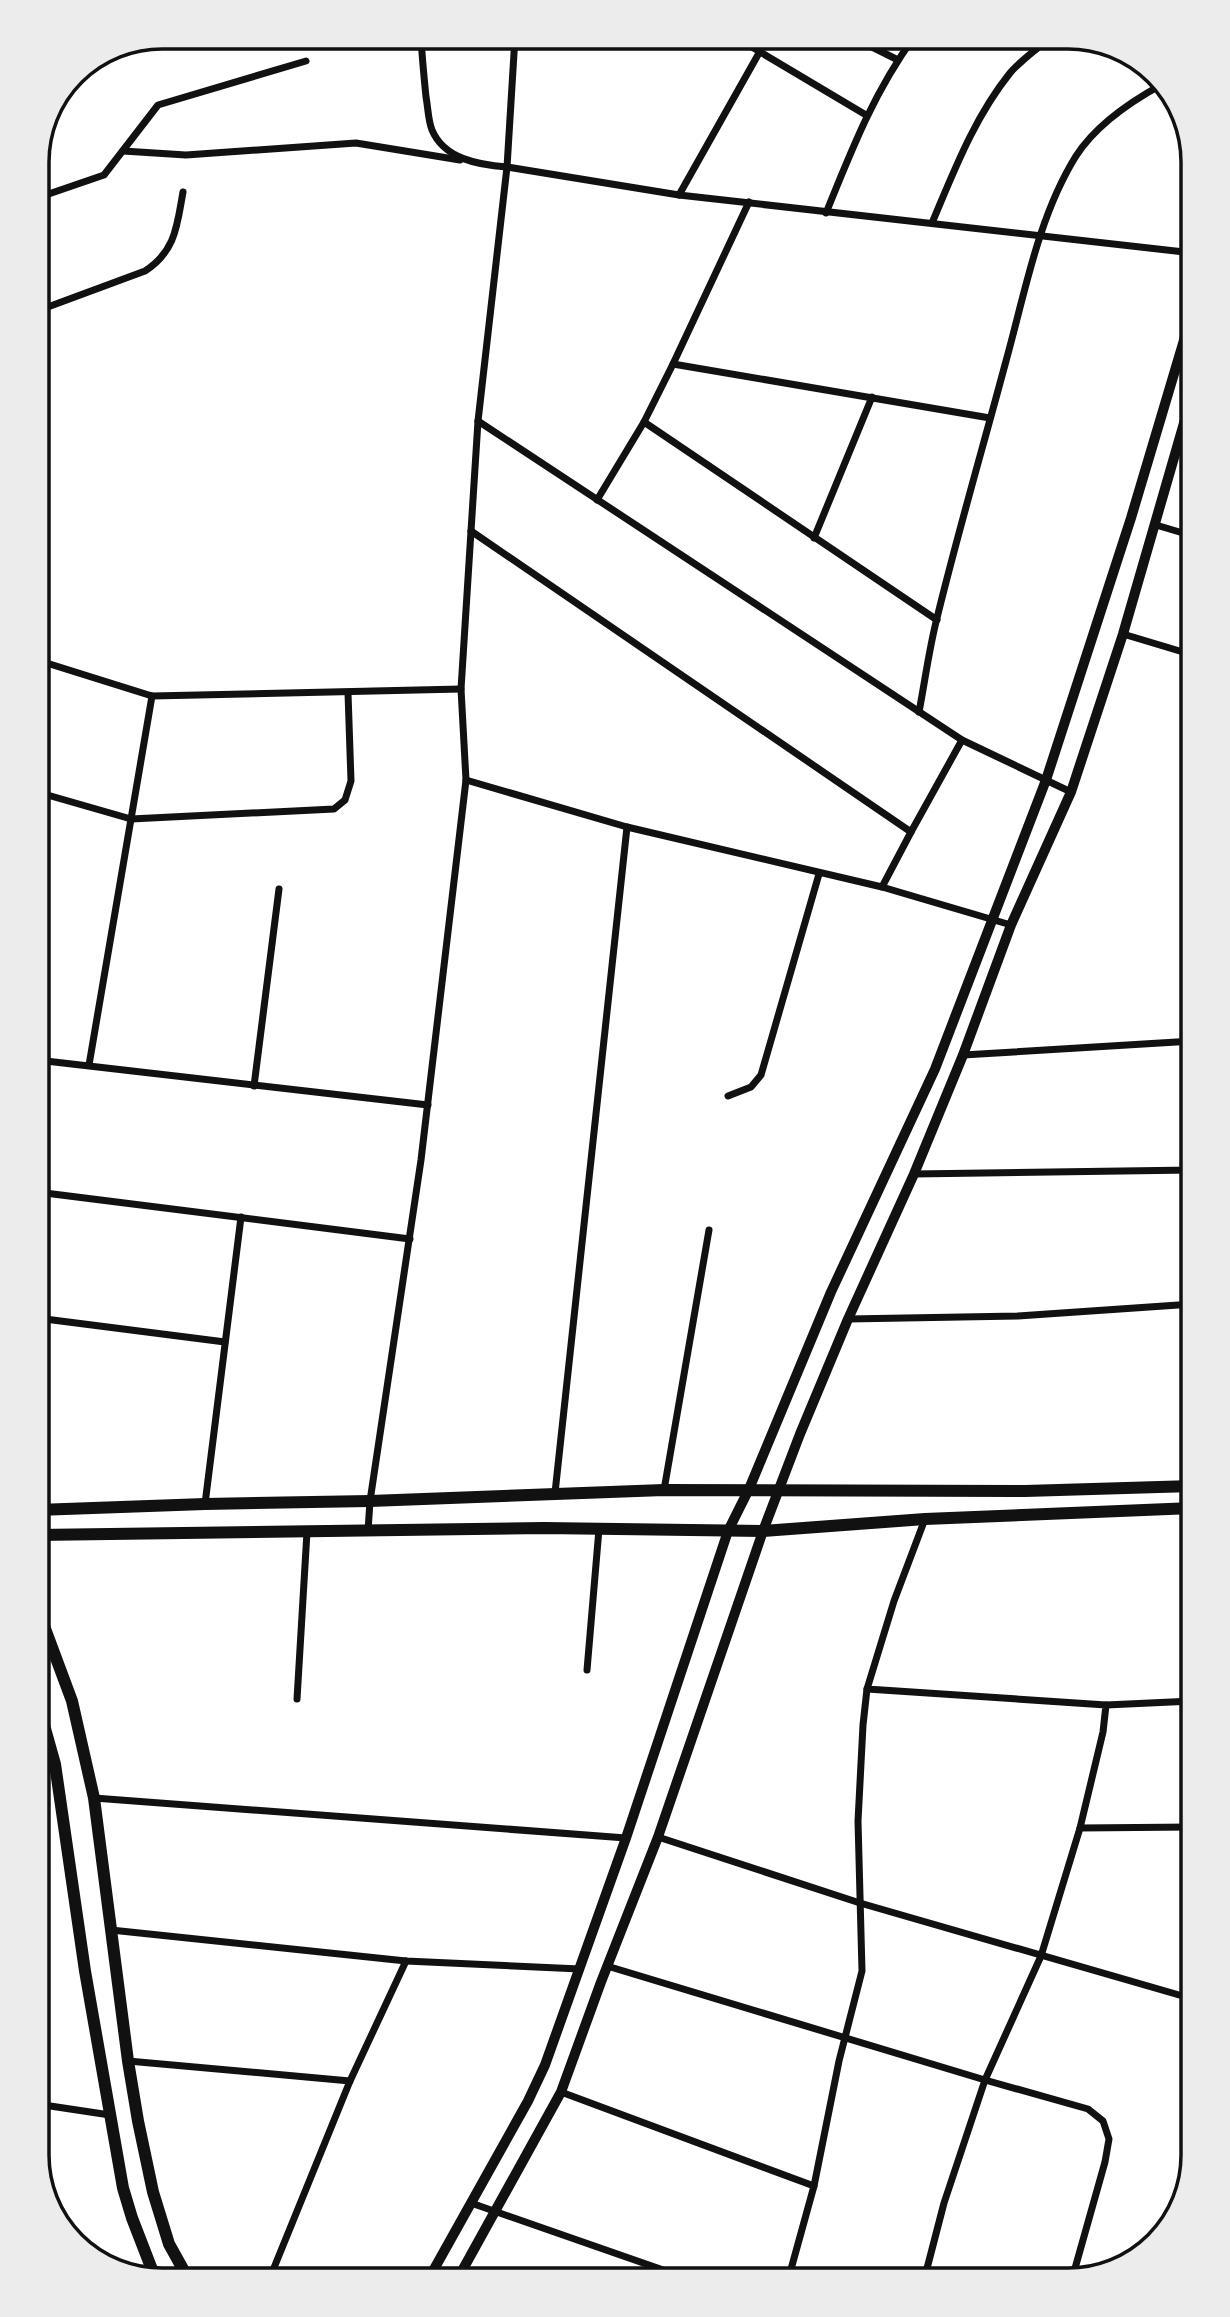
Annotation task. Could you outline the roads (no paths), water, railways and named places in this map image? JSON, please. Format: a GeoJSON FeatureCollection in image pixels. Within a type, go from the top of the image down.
{"type":"FeatureCollection","features":[{"type":"Feature","properties":{"kind":"main road"},"geometry":{"type":"LineString","coordinates":[[49,1510],[370,1502],[664,1489],[1025,1490],[1181,1486]]}},
{"type":"Feature","properties":{"kind":"main road"},"geometry":{"type":"LineString","coordinates":[[49,1535],[598,1529],[763,1531],[925,1519],[1181,1508]]}},
{"type":"Feature","properties":{"kind":"main road"},"geometry":{"type":"LineString","coordinates":[[49,1639],[72,1701],[94,1798],[138,2121],[158,2214],[182,2268]]}},
{"type":"Feature","properties":{"kind":"main road"},"geometry":{"type":"LineString","coordinates":[[49,1744],[55,1765],[85,1971],[110,2115],[132,2218],[151,2267]]}},
{"type":"Feature","properties":{"kind":"street"},"geometry":{"type":"LineString","coordinates":[[421,49],[431,128],[444,146],[468,161]]}},
{"type":"Feature","properties":{"kind":"street"},"geometry":{"type":"LineString","coordinates":[[368,1531],[428,1105],[466,780],[461,689],[478,421],[507,167],[514,49]]}},
{"type":"Feature","properties":{"kind":"street"},"geometry":{"type":"LineString","coordinates":[[756,49],[866,115]]}},
{"type":"Feature","properties":{"kind":"street"},"geometry":{"type":"LineString","coordinates":[[680,195],[762,49]]}},
{"type":"Feature","properties":{"kind":"street"},"geometry":{"type":"LineString","coordinates":[[876,49],[898,60]]}},
{"type":"Feature","properties":{"kind":"street"},"geometry":{"type":"LineString","coordinates":[[826,213],[866,115],[906,49]]}},
{"type":"Feature","properties":{"kind":"street"},"geometry":{"type":"LineString","coordinates":[[932,223],[968,137],[1012,71],[1037,49]]}},
{"type":"Feature","properties":{"kind":"street"},"geometry":{"type":"LineString","coordinates":[[49,194],[104,175],[158,105],[306,61]]}},
{"type":"Feature","properties":{"kind":"street"},"geometry":{"type":"LineString","coordinates":[[919,712],[937,620],[1041,236],[1065,176],[1078,153],[1096,131],[1154,89]]}},
{"type":"Feature","properties":{"kind":"street"},"geometry":{"type":"LineString","coordinates":[[123,150],[186,155],[356,143],[680,195],[1181,252]]}},
{"type":"Feature","properties":{"kind":"street"},"geometry":{"type":"LineString","coordinates":[[49,307],[145,271],[157,263],[170,247],[183,192]]}},
{"type":"Feature","properties":{"kind":"street"},"geometry":{"type":"LineString","coordinates":[[597,500],[643,422],[673,364],[749,202]]}},
{"type":"Feature","properties":{"kind":"street"},"geometry":{"type":"LineString","coordinates":[[435,2268],[545,2066],[626,1838],[728,1531],[749,1489],[831,1292],[935,1069],[1046,779],[1131,518],[1181,350]]}},
{"type":"Feature","properties":{"kind":"street"},"geometry":{"type":"LineString","coordinates":[[673,364],[990,418]]}},
{"type":"Feature","properties":{"kind":"street"},"geometry":{"type":"LineString","coordinates":[[814,538],[872,397]]}},
{"type":"Feature","properties":{"kind":"street"},"geometry":{"type":"LineString","coordinates":[[478,421],[962,740],[1071,792]]}},
{"type":"Feature","properties":{"kind":"street"},"geometry":{"type":"LineString","coordinates":[[643,422],[937,620]]}},
{"type":"Feature","properties":{"kind":"street"},"geometry":{"type":"LineString","coordinates":[[464,2268],[561,2092],[658,1837],[763,1531],[800,1434],[848,1319],[914,1174],[1012,925],[1071,792],[1123,634],[1181,437]]}},
{"type":"Feature","properties":{"kind":"street"},"geometry":{"type":"LineString","coordinates":[[1156,525],[1181,532]]}},
{"type":"Feature","properties":{"kind":"street"},"geometry":{"type":"LineString","coordinates":[[471,531],[911,832]]}},
{"type":"Feature","properties":{"kind":"street"},"geometry":{"type":"LineString","coordinates":[[1123,634],[1181,651]]}},
{"type":"Feature","properties":{"kind":"street"},"geometry":{"type":"LineString","coordinates":[[49,664],[152,696],[461,689]]}},
{"type":"Feature","properties":{"kind":"street"},"geometry":{"type":"LineString","coordinates":[[49,795],[131,819],[334,809],[345,800],[351,781],[348,693]]}},
{"type":"Feature","properties":{"kind":"street"},"geometry":{"type":"LineString","coordinates":[[89,1065],[152,696]]}},
{"type":"Feature","properties":{"kind":"street"},"geometry":{"type":"LineString","coordinates":[[882,887],[962,740]]}},
{"type":"Feature","properties":{"kind":"street"},"geometry":{"type":"LineString","coordinates":[[466,780],[627,827],[882,887],[1012,925]]}},
{"type":"Feature","properties":{"kind":"street"},"geometry":{"type":"LineString","coordinates":[[555,1493],[627,827]]}},
{"type":"Feature","properties":{"kind":"street"},"geometry":{"type":"LineString","coordinates":[[728,1096],[751,1087],[761,1074],[819,874]]}},
{"type":"Feature","properties":{"kind":"street"},"geometry":{"type":"LineString","coordinates":[[254,1086],[279,889]]}},
{"type":"Feature","properties":{"kind":"street"},"geometry":{"type":"LineString","coordinates":[[963,1055],[1181,1042]]}},
{"type":"Feature","properties":{"kind":"street"},"geometry":{"type":"LineString","coordinates":[[49,1061],[428,1105]]}},
{"type":"Feature","properties":{"kind":"street"},"geometry":{"type":"LineString","coordinates":[[914,1174],[1181,1170]]}},
{"type":"Feature","properties":{"kind":"street"},"geometry":{"type":"LineString","coordinates":[[49,1193],[410,1239]]}},
{"type":"Feature","properties":{"kind":"street"},"geometry":{"type":"LineString","coordinates":[[205,1504],[241,1217]]}},
{"type":"Feature","properties":{"kind":"street"},"geometry":{"type":"LineString","coordinates":[[664,1489],[709,1230]]}},
{"type":"Feature","properties":{"kind":"street"},"geometry":{"type":"LineString","coordinates":[[848,1319],[1018,1316],[1181,1305]]}},
{"type":"Feature","properties":{"kind":"street"},"geometry":{"type":"LineString","coordinates":[[49,1320],[225,1342]]}},
{"type":"Feature","properties":{"kind":"street"},"geometry":{"type":"LineString","coordinates":[[791,2268],[814,2186],[844,2038],[862,1971],[858,1821],[867,1689],[894,1601],[925,1519]]}},
{"type":"Feature","properties":{"kind":"street"},"geometry":{"type":"LineString","coordinates":[[587,1670],[598,1529]]}},
{"type":"Feature","properties":{"kind":"street"},"geometry":{"type":"LineString","coordinates":[[297,1699],[307,1532]]}},
{"type":"Feature","properties":{"kind":"street"},"geometry":{"type":"LineString","coordinates":[[867,1689],[1105,1705],[1181,1702]]}},
{"type":"Feature","properties":{"kind":"street"},"geometry":{"type":"LineString","coordinates":[[927,2268],[944,2203],[985,2080],[1041,1956],[1080,1828],[1103,1732],[1105,1705]]}},
{"type":"Feature","properties":{"kind":"street"},"geometry":{"type":"LineString","coordinates":[[94,1798],[626,1838]]}},
{"type":"Feature","properties":{"kind":"street"},"geometry":{"type":"LineString","coordinates":[[1080,1828],[1181,1827]]}},
{"type":"Feature","properties":{"kind":"street"},"geometry":{"type":"LineString","coordinates":[[658,1837],[860,1903],[1181,1996]]}},
{"type":"Feature","properties":{"kind":"street"},"geometry":{"type":"LineString","coordinates":[[110,1930],[406,1961],[580,1969]]}},
{"type":"Feature","properties":{"kind":"street"},"geometry":{"type":"LineString","coordinates":[[274,2268],[350,2081],[406,1961]]}},
{"type":"Feature","properties":{"kind":"street"},"geometry":{"type":"LineString","coordinates":[[607,1966],[1088,2109],[1103,2121],[1109,2139],[1075,2267]]}},
{"type":"Feature","properties":{"kind":"street"},"geometry":{"type":"LineString","coordinates":[[128,2061],[350,2081]]}},
{"type":"Feature","properties":{"kind":"street"},"geometry":{"type":"LineString","coordinates":[[561,2092],[814,2186]]}},
{"type":"Feature","properties":{"kind":"street"},"geometry":{"type":"LineString","coordinates":[[49,2106],[110,2115]]}},
{"type":"Feature","properties":{"kind":"street"},"geometry":{"type":"LineString","coordinates":[[471,2203],[657,2268]]}}]}
